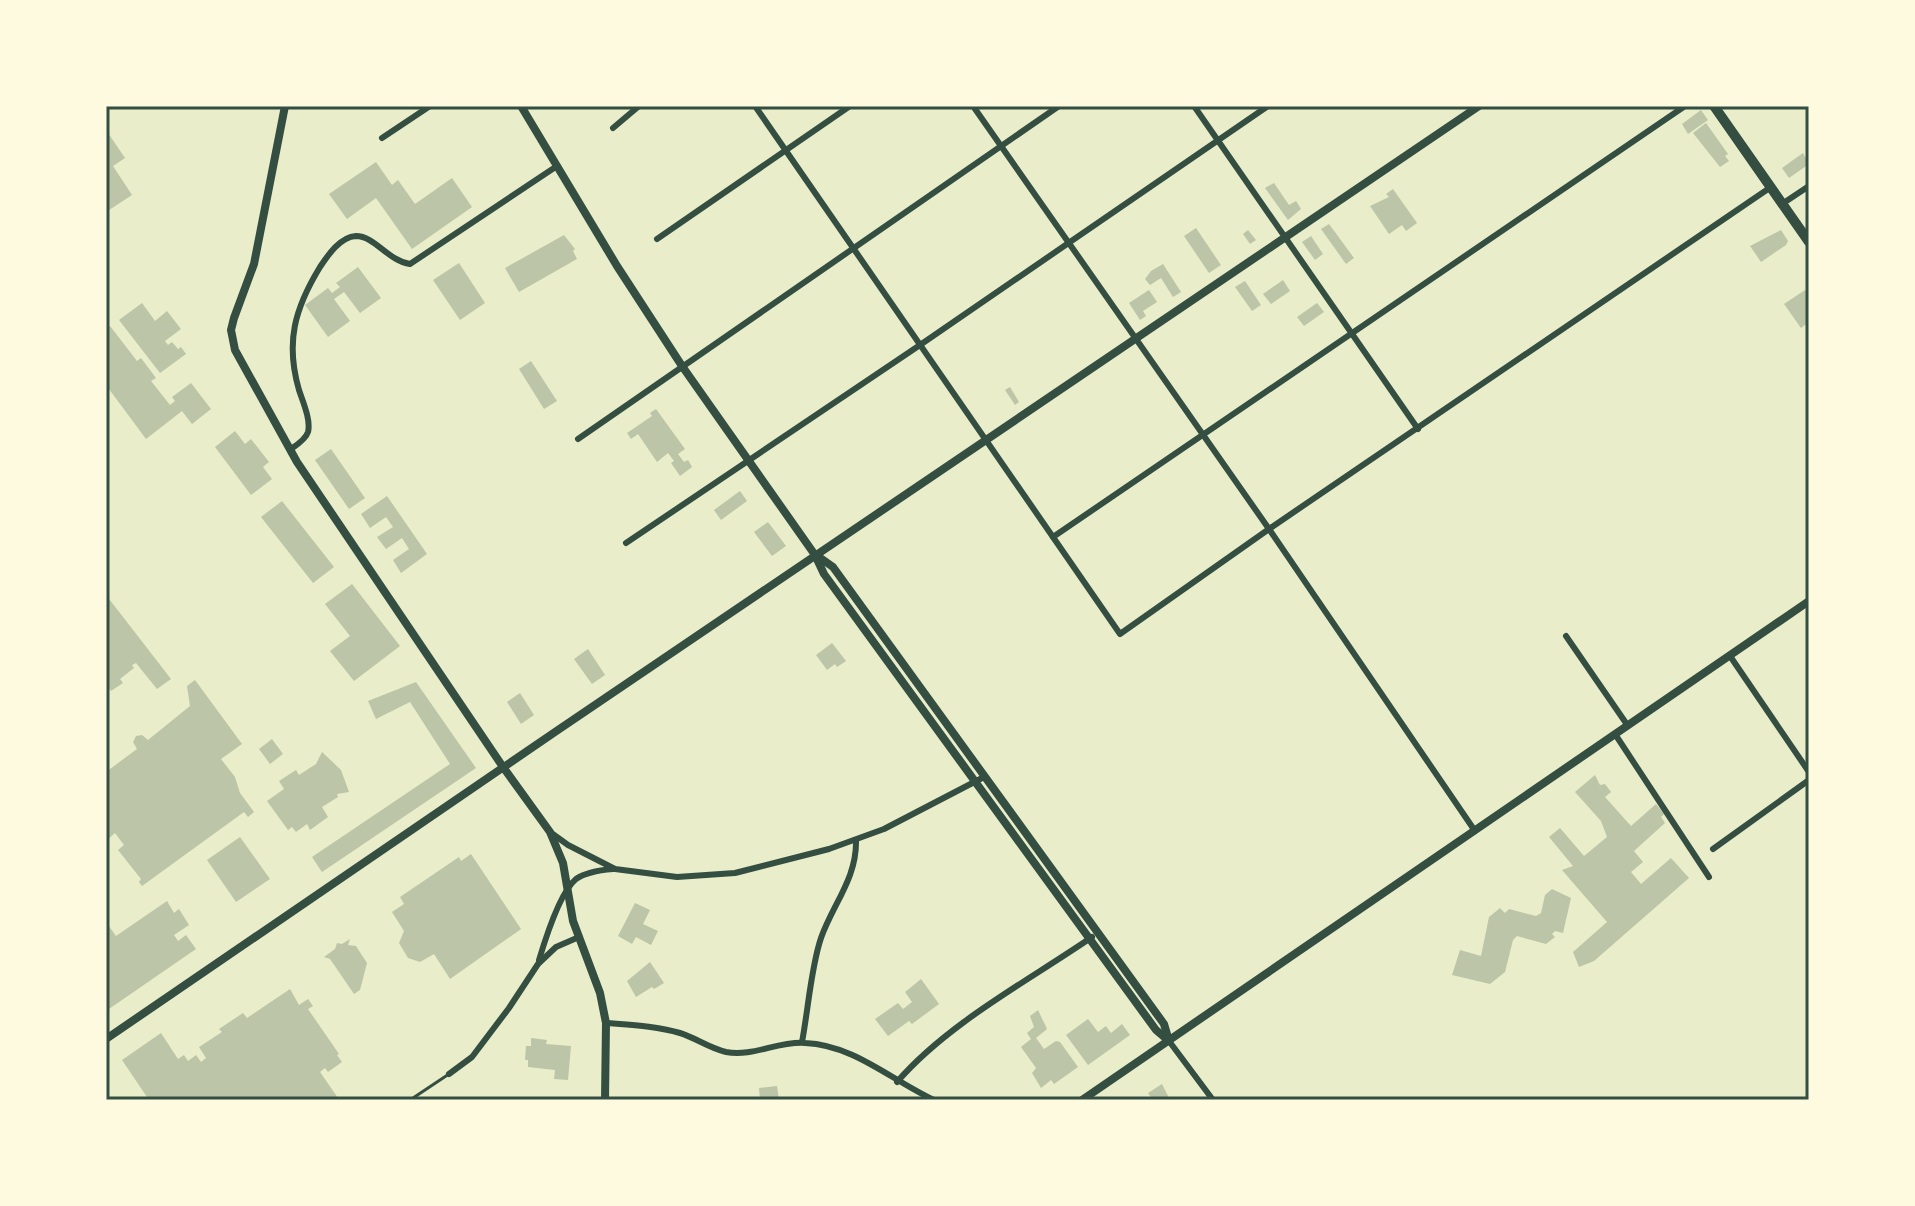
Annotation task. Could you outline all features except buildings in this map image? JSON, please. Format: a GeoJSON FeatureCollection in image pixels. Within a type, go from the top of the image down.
{"type":"FeatureCollection","features":[{"type":"Feature","properties":{"kind":"highway"},"geometry":{"type":"LineString","coordinates":[[1714,106],[1809,242]]}},
{"type":"Feature","properties":{"kind":"street"},"geometry":{"type":"LineString","coordinates":[[285,106],[254,264],[231,330],[235,350],[291,449],[362,560],[550,832],[563,863],[573,921],[600,993],[606,1023],[605,1100]]}},
{"type":"Feature","properties":{"kind":"street"},"geometry":{"type":"LineString","coordinates":[[382,138],[430,106]]}},
{"type":"Feature","properties":{"kind":"street"},"geometry":{"type":"LineString","coordinates":[[521,106],[617,266],[682,366],[815,555],[824,574],[974,782],[1094,936]]}},
{"type":"Feature","properties":{"kind":"street"},"geometry":{"type":"LineString","coordinates":[[613,128],[639,106]]}},
{"type":"Feature","properties":{"kind":"street"},"geometry":{"type":"LineString","coordinates":[[755,106],[1120,634],[1771,187]]}},
{"type":"Feature","properties":{"kind":"street"},"geometry":{"type":"LineString","coordinates":[[657,239],[850,106]]}},
{"type":"Feature","properties":{"kind":"street"},"geometry":{"type":"LineString","coordinates":[[973,106],[1269,529],[1475,831]]}},
{"type":"Feature","properties":{"kind":"street"},"geometry":{"type":"LineString","coordinates":[[578,439],[1059,106]]}},
{"type":"Feature","properties":{"kind":"street"},"geometry":{"type":"LineString","coordinates":[[1194,106],[1418,429]]}},
{"type":"Feature","properties":{"kind":"street"},"geometry":{"type":"LineString","coordinates":[[626,543],[1268,106]]}},
{"type":"Feature","properties":{"kind":"street"},"geometry":{"type":"LineString","coordinates":[[106,1039],[1479,106]]}},
{"type":"Feature","properties":{"kind":"street"},"geometry":{"type":"LineString","coordinates":[[1053,537],[1685,106]]}},
{"type":"Feature","properties":{"kind":"street"},"geometry":{"type":"LineString","coordinates":[[291,449],[309,429],[294,374],[295,319],[304,293],[325,259],[344,240],[360,236],[390,257],[410,264],[557,166]]}},
{"type":"Feature","properties":{"kind":"street"},"geometry":{"type":"LineString","coordinates":[[1782,204],[1809,186]]}},
{"type":"Feature","properties":{"kind":"street"},"geometry":{"type":"LineString","coordinates":[[815,555],[833,567],[1034,844],[1156,1030],[1169,1041],[1213,1100]]}},
{"type":"Feature","properties":{"kind":"street"},"geometry":{"type":"LineString","coordinates":[[1082,1100],[1809,601]]}},
{"type":"Feature","properties":{"kind":"street"},"geometry":{"type":"LineString","coordinates":[[1566,636],[1628,726]]}},
{"type":"Feature","properties":{"kind":"street"},"geometry":{"type":"LineString","coordinates":[[1730,656],[1809,772]]}},
{"type":"Feature","properties":{"kind":"street"},"geometry":{"type":"LineString","coordinates":[[1615,734],[1709,877]]}},
{"type":"Feature","properties":{"kind":"street"},"geometry":{"type":"LineString","coordinates":[[538,964],[567,889],[577,878],[599,870],[615,869],[677,877],[735,873],[856,840],[884,829],[984,777]]}},
{"type":"Feature","properties":{"kind":"street"},"geometry":{"type":"LineString","coordinates":[[1713,849],[1809,780]]}},
{"type":"Feature","properties":{"kind":"street"},"geometry":{"type":"LineString","coordinates":[[550,832],[615,869]]}},
{"type":"Feature","properties":{"kind":"street"},"geometry":{"type":"LineString","coordinates":[[802,1042],[820,940],[852,873],[856,840]]}},
{"type":"Feature","properties":{"kind":"street"},"geometry":{"type":"LineString","coordinates":[[1026,851],[1034,844]]}},
{"type":"Feature","properties":{"kind":"street"},"geometry":{"type":"LineString","coordinates":[[897,1082],[911,1065],[952,1032],[1094,936]]}},
{"type":"Feature","properties":{"kind":"street"},"geometry":{"type":"LineString","coordinates":[[449,1074],[472,1057],[538,964],[556,947],[579,937]]}},
{"type":"Feature","properties":{"kind":"street"},"geometry":{"type":"LineString","coordinates":[[606,1023],[659,1027],[729,1053],[749,1053],[802,1042],[845,1051],[934,1100]]}},
{"type":"Feature","properties":{"kind":"lane"},"geometry":{"type":"LineString","coordinates":[[410,1100],[449,1074]]}}]}
